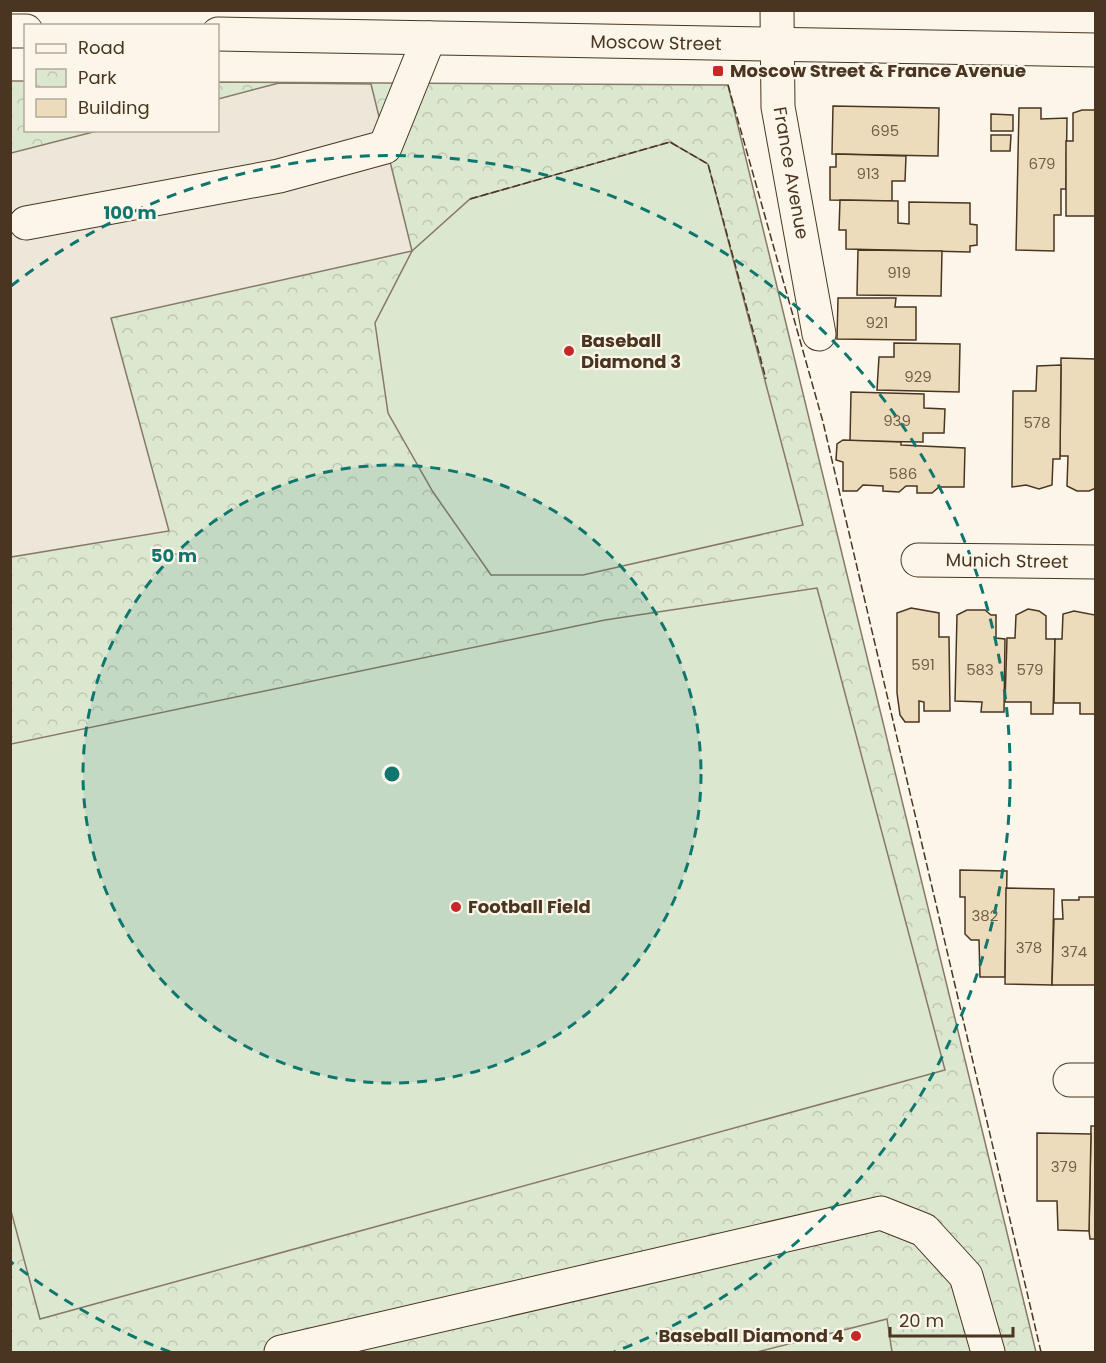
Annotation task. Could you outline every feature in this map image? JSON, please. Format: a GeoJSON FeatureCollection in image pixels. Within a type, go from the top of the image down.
{"type":"FeatureCollection","features":[{"type":"Feature","properties":{"kind":"street","name":"France Avenue"},"geometry":{"type":"LineString","coordinates":[[777,10],[778,107],[819,334]]}},
{"type":"Feature","properties":{"kind":"street","name":"Moscow Street"},"geometry":{"type":"LineString","coordinates":[[219,34],[1095,50]]}},
{"type":"Feature","properties":{"kind":"street"},"geometry":{"type":"LineString","coordinates":[[26,223],[279,177],[385,147],[429,38]]}},
{"type":"Feature","properties":{"kind":"street","name":"Munich Street"},"geometry":{"type":"LineString","coordinates":[[918,560],[1095,562]]}},
{"type":"Feature","properties":{"kind":"street"},"geometry":{"type":"LineString","coordinates":[[281,1353],[881,1213],[924,1230],[966,1276],[988,1353]]}},
{"type":"Feature","properties":{"kind":"green space"},"geometry":{"type":"Polygon","coordinates":[[[11,81],[24,81],[24,132],[219,132],[219,82],[728,85],[1036,1352],[11,1352],[11,81]]]}},
{"type":"Feature","properties":{"kind":"green space","name":"Baseball Diamond 3"},"geometry":{"type":"Polygon","coordinates":[[[670,142],[708,164],[803,525],[583,575],[491,575],[433,492],[388,413],[375,323],[412,251],[470,199],[670,142]]]}},
{"type":"Feature","properties":{"kind":"green space","name":"Football Field"},"geometry":{"type":"Polygon","coordinates":[[[817,588],[945,1070],[40,1319],[11,1211],[11,744],[605,620],[817,588]]]}},
{"type":"Feature","properties":{"kind":"green space","name":"Baseball Diamond 4"},"geometry":{"type":"Polygon","coordinates":[[[887,1319],[892,1352],[757,1352],[887,1319]]]}},
{"type":"Feature","properties":{"kind":"shaded area"},"geometry":{"type":"Polygon","coordinates":[[[279,83],[371,84],[412,251],[111,318],[169,531],[11,557],[11,153],[93,132],[219,132],[219,99],[279,83]]]}},
{"type":"Feature","properties":{"kind":"building"},"geometry":{"type":"Polygon","coordinates":[[[833,106],[939,108],[938,156],[832,154],[833,106]]]}},
{"type":"Feature","properties":{"kind":"building"},"geometry":{"type":"Polygon","coordinates":[[[1019,108],[1041,108],[1041,119],[1067,118],[1066,189],[1061,189],[1061,215],[1054,215],[1054,251],[1016,250],[1019,108]]]}},
{"type":"Feature","properties":{"kind":"building"},"geometry":{"type":"Polygon","coordinates":[[[1082,110],[1096,110],[1096,216],[1066,216],[1066,141],[1073,141],[1073,113],[1082,110]]]}},
{"type":"Feature","properties":{"kind":"building"},"geometry":{"type":"Polygon","coordinates":[[[991,114],[1013,115],[1013,131],[991,131],[991,114]]]}},
{"type":"Feature","properties":{"kind":"building"},"geometry":{"type":"Polygon","coordinates":[[[991,135],[1011,135],[1010,151],[991,151],[991,135]]]}},
{"type":"Feature","properties":{"kind":"building"},"geometry":{"type":"Polygon","coordinates":[[[836,154],[906,156],[905,181],[892,181],[892,201],[830,200],[830,167],[836,167],[836,154]]]}},
{"type":"Feature","properties":{"kind":"building"},"geometry":{"type":"Polygon","coordinates":[[[840,200],[898,201],[898,223],[909,224],[909,202],[970,203],[970,224],[977,225],[977,245],[970,246],[970,252],[846,249],[846,230],[839,230],[840,200]]]}},
{"type":"Feature","properties":{"kind":"building"},"geometry":{"type":"Polygon","coordinates":[[[858,250],[942,251],[941,296],[857,295],[858,250]]]}},
{"type":"Feature","properties":{"kind":"building"},"geometry":{"type":"Polygon","coordinates":[[[838,298],[896,298],[895,307],[916,307],[916,340],[837,339],[838,298]]]}},
{"type":"Feature","properties":{"kind":"building"},"geometry":{"type":"Polygon","coordinates":[[[894,343],[960,344],[959,392],[877,390],[879,357],[894,357],[894,343]]]}},
{"type":"Feature","properties":{"kind":"building"},"geometry":{"type":"Polygon","coordinates":[[[1061,358],[1096,359],[1096,488],[1089,491],[1077,491],[1067,486],[1068,456],[1060,456],[1061,358]]]}},
{"type":"Feature","properties":{"kind":"building"},"geometry":{"type":"Polygon","coordinates":[[[1061,365],[1060,459],[1053,459],[1052,485],[1039,489],[1026,485],[1012,487],[1013,391],[1036,391],[1037,366],[1061,365]]]}},
{"type":"Feature","properties":{"kind":"building"},"geometry":{"type":"Polygon","coordinates":[[[851,392],[924,394],[924,408],[945,409],[944,433],[923,433],[923,442],[850,441],[851,392]]]}},
{"type":"Feature","properties":{"kind":"building"},"geometry":{"type":"Polygon","coordinates":[[[843,440],[965,448],[964,487],[939,487],[932,493],[917,493],[917,486],[906,486],[899,492],[883,491],[883,486],[863,485],[857,491],[843,491],[843,462],[836,460],[837,444],[843,440]]]}},
{"type":"Feature","properties":{"kind":"building"},"geometry":{"type":"Polygon","coordinates":[[[911,608],[939,613],[939,637],[949,637],[950,711],[924,711],[924,702],[919,701],[919,722],[905,722],[900,715],[897,693],[897,613],[911,608]]]}},
{"type":"Feature","properties":{"kind":"building"},"geometry":{"type":"Polygon","coordinates":[[[1028,609],[1039,611],[1046,616],[1046,639],[1055,639],[1053,714],[1031,714],[1031,702],[1005,702],[1007,638],[1015,638],[1016,615],[1028,609]]]}},
{"type":"Feature","properties":{"kind":"building"},"geometry":{"type":"Polygon","coordinates":[[[967,610],[985,610],[991,615],[996,615],[996,638],[1005,639],[1004,712],[981,712],[982,702],[955,701],[957,615],[967,610]]]}},
{"type":"Feature","properties":{"kind":"building"},"geometry":{"type":"Polygon","coordinates":[[[1074,611],[1095,615],[1096,714],[1080,714],[1080,703],[1054,703],[1055,639],[1062,639],[1063,614],[1074,611]]]}},
{"type":"Feature","properties":{"kind":"building"},"geometry":{"type":"Polygon","coordinates":[[[960,870],[1007,871],[1005,977],[980,977],[979,940],[971,940],[965,934],[965,897],[960,897],[960,870]]]}},
{"type":"Feature","properties":{"kind":"building"},"geometry":{"type":"Polygon","coordinates":[[[1006,888],[1054,889],[1052,985],[1005,984],[1006,888]]]}},
{"type":"Feature","properties":{"kind":"building"},"geometry":{"type":"Polygon","coordinates":[[[1079,897],[1096,897],[1096,985],[1052,985],[1054,919],[1063,919],[1062,900],[1079,900],[1079,897]]]}},
{"type":"Feature","properties":{"kind":"building"},"geometry":{"type":"Polygon","coordinates":[[[1091,1126],[1096,1126],[1096,1239],[1090,1239],[1089,1231],[1091,1126]]]}},
{"type":"Feature","properties":{"kind":"building"},"geometry":{"type":"Polygon","coordinates":[[[1037,1133],[1091,1134],[1089,1231],[1058,1230],[1057,1201],[1037,1201],[1037,1133]]]}},
{"type":"Feature","properties":{"kind":"fence"},"geometry":{"type":"LineString","coordinates":[[728,85],[823,422],[1041,1352]]}},
{"type":"Feature","properties":{"kind":"fence"},"geometry":{"type":"LineString","coordinates":[[470,199],[670,142],[708,164],[766,379]]}},
{"type":"Feature","properties":{"kind":"place","name":"Moscow Street & France Avenue"},"geometry":{"type":"Point","coordinates":[718,71]}},
{"type":"Feature","properties":{"kind":"place","name":"Baseball Diamond 3"},"geometry":{"type":"Point","coordinates":[569,351]}},
{"type":"Feature","properties":{"kind":"place","name":"Football Field"},"geometry":{"type":"Point","coordinates":[456,907]}},
{"type":"Feature","properties":{"kind":"place","name":"Baseball Diamond 4"},"geometry":{"type":"Point","coordinates":[856,1336]}}]}
